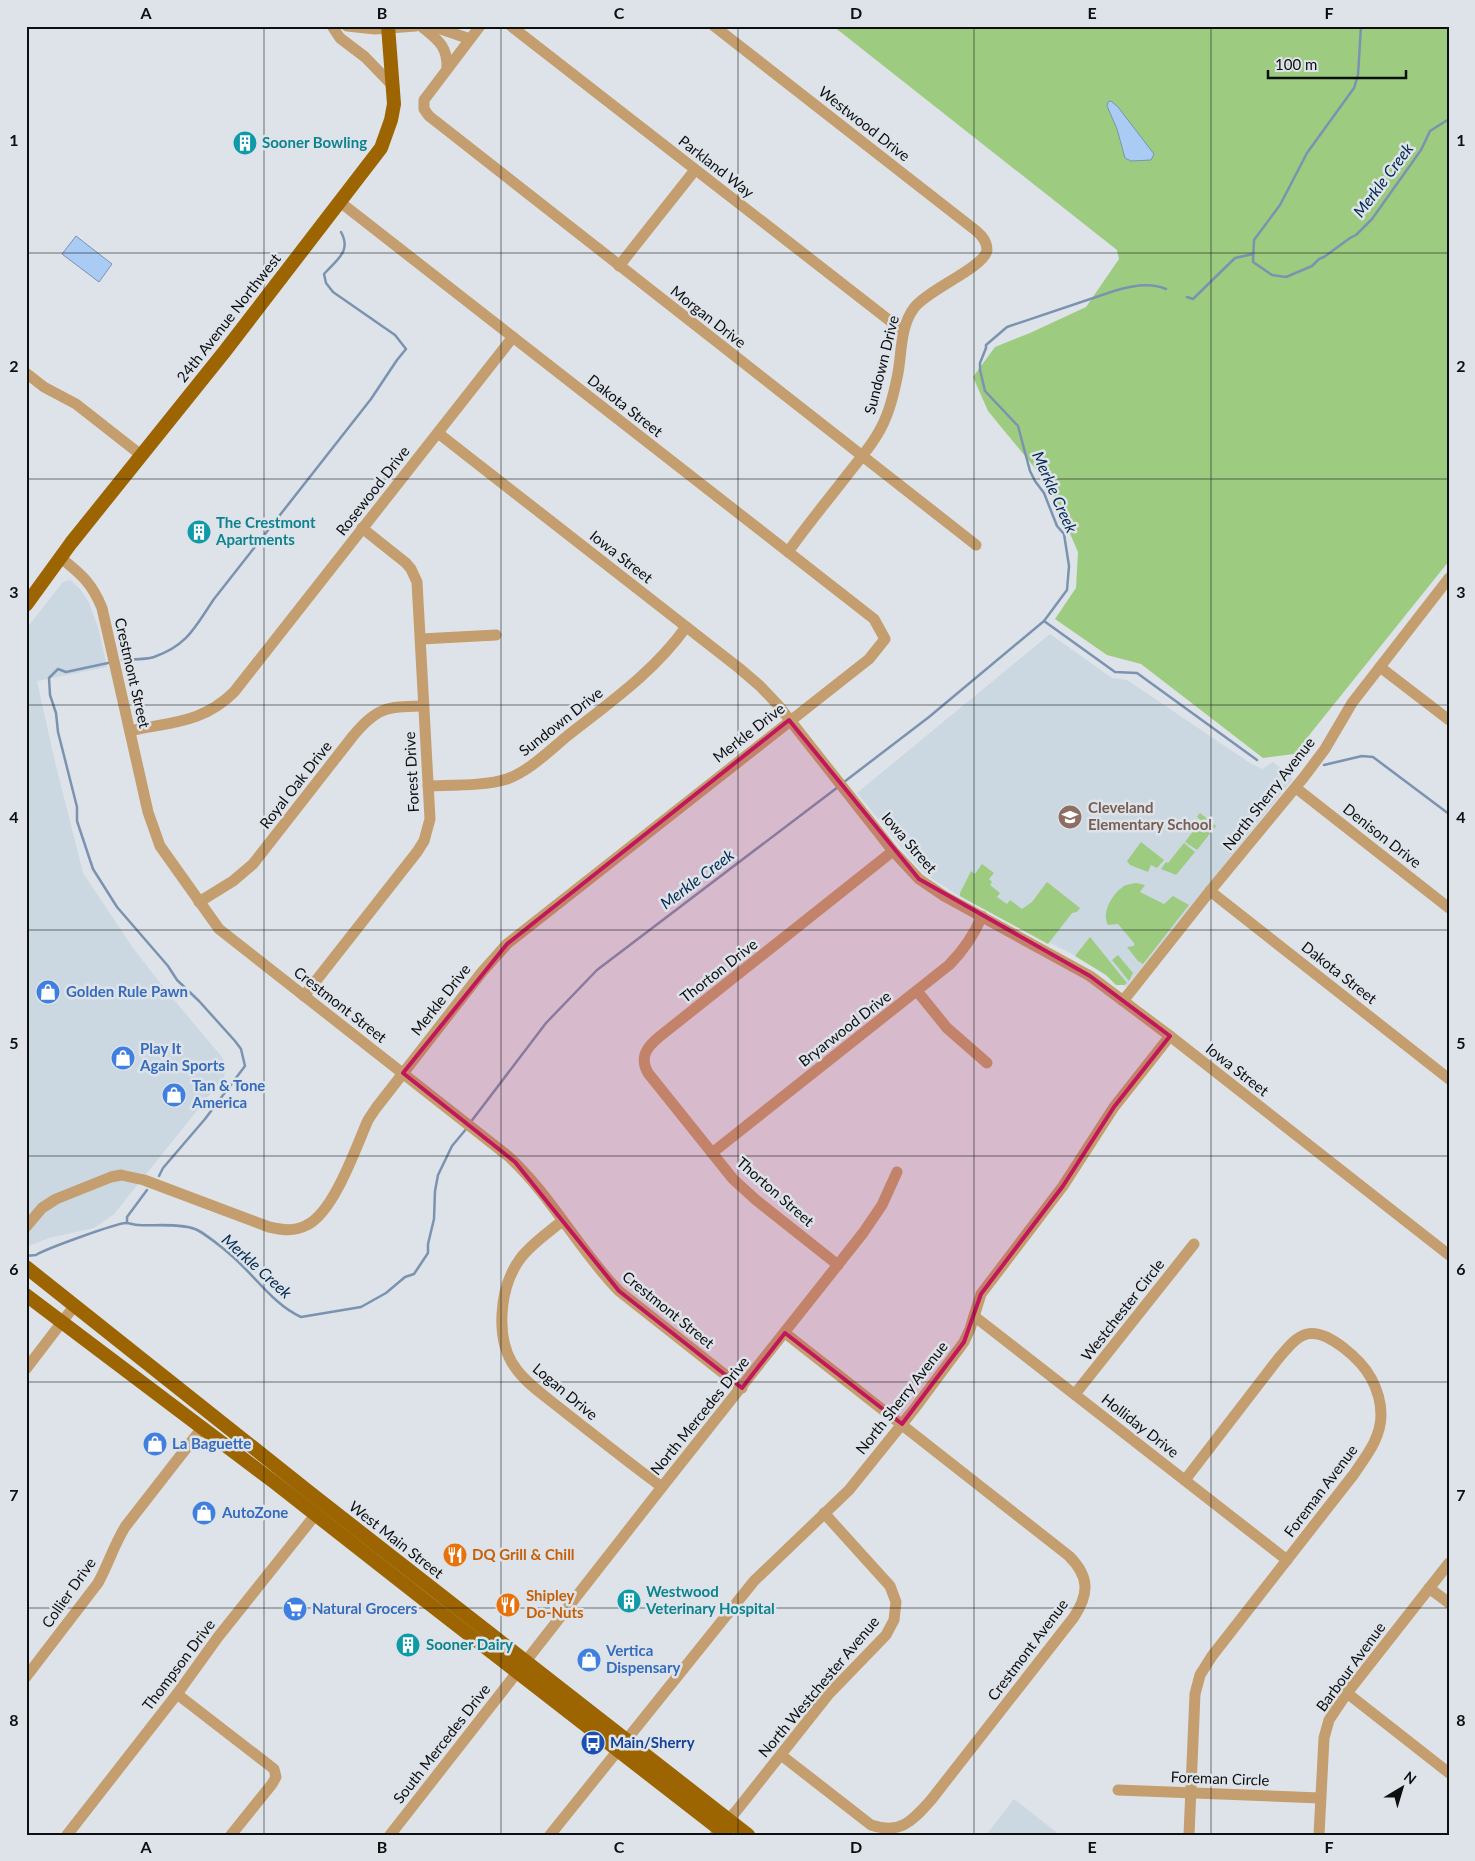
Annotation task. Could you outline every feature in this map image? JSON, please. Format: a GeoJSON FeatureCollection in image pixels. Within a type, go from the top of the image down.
{"type":"FeatureCollection","features":[{"type":"Feature","properties":{"kind":"main road","name":"24th Avenue Northwest"},"geometry":{"type":"LineString","coordinates":[[26,605],[381,148],[391,120],[394,104],[388,28]]}},
{"type":"Feature","properties":{"kind":"main road","name":"West Main Street"},"geometry":{"type":"LineString","coordinates":[[30,1270],[265,1458],[521,1667]]}},
{"type":"Feature","properties":{"kind":"main road","name":"West Main Street"},"geometry":{"type":"LineString","coordinates":[[26,1295],[521,1667],[622,1745],[723,1830],[748,1835]]}},
{"type":"Feature","properties":{"kind":"street"},"geometry":{"type":"LineString","coordinates":[[332,26],[340,38],[365,58],[393,86]]}},
{"type":"Feature","properties":{"kind":"street"},"geometry":{"type":"LineString","coordinates":[[347,26],[388,28],[416,26]]}},
{"type":"Feature","properties":{"kind":"street"},"geometry":{"type":"LineString","coordinates":[[421,26],[443,46],[447,57],[447,69]]}},
{"type":"Feature","properties":{"kind":"street"},"geometry":{"type":"LineString","coordinates":[[432,26],[470,39]]}},
{"type":"Feature","properties":{"kind":"street"},"geometry":{"type":"LineString","coordinates":[[447,69],[480,26]]}},
{"type":"Feature","properties":{"kind":"street","name":"Parkland Way"},"geometry":{"type":"LineString","coordinates":[[510,26],[903,331]]}},
{"type":"Feature","properties":{"kind":"street","name":"Westwood Drive"},"geometry":{"type":"LineString","coordinates":[[714,26],[970,226],[984,239],[987,251]]}},
{"type":"Feature","properties":{"kind":"street","name":"Morgan Drive"},"geometry":{"type":"LineString","coordinates":[[447,69],[424,100],[424,110],[434,120],[976,545]]}},
{"type":"Feature","properties":{"kind":"street"},"geometry":{"type":"LineString","coordinates":[[619,266],[695,170]]}},
{"type":"Feature","properties":{"kind":"street","name":"Dakota Street"},"geometry":{"type":"LineString","coordinates":[[340,202],[874,619],[886,639]]}},
{"type":"Feature","properties":{"kind":"street","name":"Sundown Drive"},"geometry":{"type":"LineString","coordinates":[[788,552],[872,443],[886,419],[898,373],[903,331],[908,317],[921,301],[934,290],[976,266],[987,251]]}},
{"type":"Feature","properties":{"kind":"street","name":"Rosewood Drive"},"geometry":{"type":"LineString","coordinates":[[130,731],[204,715],[225,701],[243,682],[513,337]]}},
{"type":"Feature","properties":{"kind":"street"},"geometry":{"type":"LineString","coordinates":[[26,373],[44,387],[76,404],[141,455]]}},
{"type":"Feature","properties":{"kind":"street","name":"Iowa Street"},"geometry":{"type":"LineString","coordinates":[[438,433],[760,686],[893,851],[914,875],[929,888],[1078,968],[1124,1000],[1449,1255]]}},
{"type":"Feature","properties":{"kind":"street","name":"Forest Drive"},"geometry":{"type":"LineString","coordinates":[[304,996],[424,841],[430,819],[417,582],[411,569],[392,551],[362,528]]}},
{"type":"Feature","properties":{"kind":"street","name":"Crestmont Street"},"geometry":{"type":"LineString","coordinates":[[61,558],[84,576],[96,592],[102,608],[148,812],[156,836],[168,858],[219,929],[508,1156],[529,1176],[562,1222],[618,1291],[742,1388]]}},
{"type":"Feature","properties":{"kind":"street","name":"North Sherry Avenue"},"geometry":{"type":"LineString","coordinates":[[1124,1000],[1320,757],[1352,704],[1449,578]]}},
{"type":"Feature","properties":{"kind":"street","name":"Sundown Drive"},"geometry":{"type":"LineString","coordinates":[[428,786],[496,782],[515,776],[643,676],[662,657],[686,627]]}},
{"type":"Feature","properties":{"kind":"street"},"geometry":{"type":"LineString","coordinates":[[421,639],[496,635]]}},
{"type":"Feature","properties":{"kind":"street","name":"Merkle Drive"},"geometry":{"type":"LineString","coordinates":[[26,1227],[42,1208],[56,1199],[111,1177],[121,1175],[139,1178],[270,1227],[288,1231],[307,1226],[332,1199],[368,1120],[482,972],[507,944],[869,658],[886,639]]}},
{"type":"Feature","properties":{"kind":"street"},"geometry":{"type":"LineString","coordinates":[[1380,667],[1449,720]]}},
{"type":"Feature","properties":{"kind":"street","name":"Royal Oak Drive"},"geometry":{"type":"LineString","coordinates":[[199,902],[234,881],[253,864],[370,717],[385,708],[423,706]]}},
{"type":"Feature","properties":{"kind":"street","name":"Denison Drive"},"geometry":{"type":"LineString","coordinates":[[1296,788],[1449,908]]}},
{"type":"Feature","properties":{"kind":"street","name":"Thorton Drive"},"geometry":{"type":"LineString","coordinates":[[698,1136],[648,1073],[644,1063],[646,1050],[659,1037],[893,851]]}},
{"type":"Feature","properties":{"kind":"street","name":"Dakota Street"},"geometry":{"type":"LineString","coordinates":[[1210,891],[1449,1079]]}},
{"type":"Feature","properties":{"kind":"street","name":"Bryarwood Drive"},"geometry":{"type":"LineString","coordinates":[[712,1153],[918,991],[960,954],[976,931],[982,916]]}},
{"type":"Feature","properties":{"kind":"street"},"geometry":{"type":"LineString","coordinates":[[918,991],[947,1028],[988,1063]]}},
{"type":"Feature","properties":{"kind":"street","name":"North Sherry Avenue"},"geometry":{"type":"LineString","coordinates":[[550,1835],[605,1764],[754,1581],[861,1476],[957,1354],[974,1316],[980,1294],[1063,1186],[1114,1107],[1170,1036]]}},
{"type":"Feature","properties":{"kind":"street","name":"Thorton Street"},"geometry":{"type":"LineString","coordinates":[[698,1136],[733,1179],[756,1200],[838,1265]]}},
{"type":"Feature","properties":{"kind":"street","name":"North Mercedes Drive"},"geometry":{"type":"LineString","coordinates":[[521,1667],[838,1265],[875,1216],[897,1172]]}},
{"type":"Feature","properties":{"kind":"street","name":"Logan Drive"},"geometry":{"type":"LineString","coordinates":[[562,1222],[532,1245],[514,1268],[505,1291],[503,1305],[503,1331],[507,1352],[516,1370],[537,1390],[662,1487]]}},
{"type":"Feature","properties":{"kind":"street","name":"Westchester Circle"},"geometry":{"type":"LineString","coordinates":[[1076,1394],[1194,1244]]}},
{"type":"Feature","properties":{"kind":"street"},"geometry":{"type":"LineString","coordinates":[[26,1369],[75,1305]]}},
{"type":"Feature","properties":{"kind":"street","name":"Holliday Drive"},"geometry":{"type":"LineString","coordinates":[[974,1316],[1287,1560]]}},
{"type":"Feature","properties":{"kind":"street","name":"Crestmont Avenue"},"geometry":{"type":"LineString","coordinates":[[781,1755],[870,1825],[887,1828],[907,1824],[931,1800],[1081,1606],[1085,1590],[1084,1575],[1076,1562],[785,1333]]}},
{"type":"Feature","properties":{"kind":"street","name":"Foreman Avenue"},"geometry":{"type":"LineString","coordinates":[[1185,1480],[1294,1341],[1307,1334],[1322,1335],[1354,1357],[1366,1370],[1378,1394],[1381,1416],[1377,1435],[1366,1457],[1208,1660],[1200,1675],[1195,1694],[1189,1835]]}},
{"type":"Feature","properties":{"kind":"street","name":"Collier Drive"},"geometry":{"type":"LineString","coordinates":[[26,1677],[98,1583],[106,1569],[116,1541],[125,1527],[202,1428]]}},
{"type":"Feature","properties":{"kind":"street","name":"North Westchester Avenue"},"geometry":{"type":"LineString","coordinates":[[723,1830],[838,1684],[892,1626],[896,1611],[894,1594],[887,1582],[824,1513]]}},
{"type":"Feature","properties":{"kind":"street","name":"Thompson Drive"},"geometry":{"type":"LineString","coordinates":[[67,1835],[177,1694],[218,1637],[316,1514]]}},
{"type":"Feature","properties":{"kind":"street","name":"Barbour Avenue"},"geometry":{"type":"LineString","coordinates":[[1319,1835],[1322,1756],[1326,1729],[1333,1712],[1449,1563]]}},
{"type":"Feature","properties":{"kind":"street"},"geometry":{"type":"LineString","coordinates":[[1429,1588],[1449,1604]]}},
{"type":"Feature","properties":{"kind":"street","name":"South Mercedes Drive"},"geometry":{"type":"LineString","coordinates":[[390,1835],[521,1667]]}},
{"type":"Feature","properties":{"kind":"street"},"geometry":{"type":"LineString","coordinates":[[1347,1693],[1449,1773]]}},
{"type":"Feature","properties":{"kind":"street"},"geometry":{"type":"LineString","coordinates":[[177,1694],[274,1769],[276,1777],[272,1784],[231,1835]]}},
{"type":"Feature","properties":{"kind":"street","name":"Foreman Circle"},"geometry":{"type":"LineString","coordinates":[[1118,1790],[1320,1798]]}},
{"type":"Feature","properties":{"kind":"highlighted area"},"geometry":{"type":"Polygon","coordinates":[[[789,720],[919,879],[1090,976],[1170,1036],[1114,1107],[1063,1186],[981,1294],[964,1342],[902,1424],[785,1333],[742,1388],[619,1291],[515,1162],[403,1073],[507,944],[789,720]]]}},
{"type":"Feature","properties":{"kind":"shaded area"},"geometry":{"type":"Polygon","coordinates":[[[70,580],[80,589],[89,603],[98,627],[107,667],[37,681],[83,873],[133,948],[222,1057],[226,1067],[224,1077],[114,1214],[94,1228],[49,1238],[26,1247],[26,629],[63,582],[70,580]]]}},
{"type":"Feature","properties":{"kind":"shaded area","name":"Cleveland Elementary School"},"geometry":{"type":"Polygon","coordinates":[[[1050,634],[1112,678],[1127,680],[1250,763],[1262,769],[1273,762],[1293,779],[1126,987],[1074,955],[962,898],[924,873],[857,793],[1050,634]]]}},
{"type":"Feature","properties":{"kind":"shaded area"},"geometry":{"type":"Polygon","coordinates":[[[1014,1799],[1060,1835],[986,1835],[1014,1799]]]}},
{"type":"Feature","properties":{"kind":"green space"},"geometry":{"type":"Polygon","coordinates":[[[833,26],[1449,26],[1449,561],[1294,754],[1263,758],[1141,664],[1107,655],[1055,619],[1076,588],[1078,552],[1049,485],[988,411],[973,377],[995,347],[1086,307],[1119,259],[1117,250],[833,26]]]}},
{"type":"Feature","properties":{"kind":"green space"},"geometry":{"type":"Polygon","coordinates":[[[1200,813],[1216,826],[1213,830],[1197,817],[1200,813]]]}},
{"type":"Feature","properties":{"kind":"green space"},"geometry":{"type":"Polygon","coordinates":[[[1200,822],[1212,831],[1197,850],[1185,842],[1200,822]]]}},
{"type":"Feature","properties":{"kind":"green space"},"geometry":{"type":"Polygon","coordinates":[[[1141,842],[1164,860],[1157,868],[1151,865],[1148,872],[1130,865],[1127,861],[1141,842]]]}},
{"type":"Feature","properties":{"kind":"green space"},"geometry":{"type":"Polygon","coordinates":[[[1184,843],[1195,852],[1176,875],[1161,869],[1166,862],[1168,863],[1184,843]]]}},
{"type":"Feature","properties":{"kind":"green space"},"geometry":{"type":"Polygon","coordinates":[[[982,864],[994,873],[989,879],[992,882],[990,885],[1000,893],[997,897],[1007,904],[1010,900],[1022,909],[1032,902],[1047,882],[1080,908],[1077,912],[1072,913],[1048,944],[960,896],[971,871],[975,874],[982,864]]]}},
{"type":"Feature","properties":{"kind":"green space"},"geometry":{"type":"Polygon","coordinates":[[[1128,884],[1145,885],[1140,892],[1164,904],[1173,896],[1189,905],[1143,964],[1138,961],[1127,947],[1134,946],[1134,943],[1118,924],[1108,925],[1106,920],[1109,903],[1116,893],[1128,884]]]}},
{"type":"Feature","properties":{"kind":"green space"},"geometry":{"type":"Polygon","coordinates":[[[1090,937],[1127,983],[1116,985],[1106,975],[1075,956],[1090,937]]]}},
{"type":"Feature","properties":{"kind":"green space"},"geometry":{"type":"Polygon","coordinates":[[[1118,955],[1133,973],[1129,981],[1112,960],[1118,955]]]}},
{"type":"Feature","properties":{"kind":"water"},"geometry":{"type":"Polygon","coordinates":[[[1111,101],[1118,107],[1154,154],[1151,160],[1131,161],[1125,158],[1117,129],[1107,106],[1108,102],[1111,101]]]}},
{"type":"Feature","properties":{"kind":"water"},"geometry":{"type":"Polygon","coordinates":[[[76,236],[112,264],[99,282],[62,254],[76,236]]]}},
{"type":"Feature","properties":{"kind":"waterway","name":"Merkle Creek"},"geometry":{"type":"LineString","coordinates":[[1361,26],[1358,75],[1354,88],[1307,153],[1280,205],[1254,240],[1253,262],[1272,275],[1286,277],[1312,266],[1319,259],[1356,235],[1372,219],[1421,150],[1430,131],[1449,119]]}},
{"type":"Feature","properties":{"kind":"waterway"},"geometry":{"type":"LineString","coordinates":[[122,660],[154,657],[175,647],[190,634],[214,599],[371,399],[406,349],[395,335],[333,292],[326,283],[324,274],[338,260],[344,250],[345,245],[341,232]]}},
{"type":"Feature","properties":{"kind":"waterway","name":"Merkle Creek"},"geometry":{"type":"LineString","coordinates":[[1187,297],[1193,299],[1235,258],[1253,254]]}},
{"type":"Feature","properties":{"kind":"waterway","name":"Merkle Creek"},"geometry":{"type":"LineString","coordinates":[[844,782],[929,717],[1044,621],[1067,590],[1069,566],[1064,534],[1057,526],[1044,493],[1030,471],[1018,426],[985,391],[980,363],[986,345],[1007,327],[1114,291],[1133,286],[1147,285],[1166,289]]}},
{"type":"Feature","properties":{"kind":"waterway"},"geometry":{"type":"LineString","coordinates":[[1044,621],[1115,672],[1137,673],[1257,760]]}},
{"type":"Feature","properties":{"kind":"waterway"},"geometry":{"type":"LineString","coordinates":[[108,663],[66,672],[58,669],[49,678],[50,695],[56,713],[58,732],[77,807],[77,821],[93,869],[117,907],[168,966],[177,980],[235,1041],[241,1049],[245,1066],[205,1119],[163,1168],[159,1176]]}},
{"type":"Feature","properties":{"kind":"waterway"},"geometry":{"type":"LineString","coordinates":[[1324,765],[1362,756],[1373,757],[1449,814]]}},
{"type":"Feature","properties":{"kind":"waterway","name":"Merkle Creek"},"geometry":{"type":"LineString","coordinates":[[470,1123],[546,1023],[597,970],[838,787]]}},
{"type":"Feature","properties":{"kind":"waterway","name":"Merkle Creek"},"geometry":{"type":"LineString","coordinates":[[26,1256],[36,1255],[66,1242],[120,1224],[189,1227],[214,1241],[232,1256],[273,1298],[301,1317],[361,1307],[386,1293],[405,1277],[414,1274],[428,1253],[428,1244],[434,1219],[435,1191],[438,1175],[452,1146],[467,1128]]}},
{"type":"Feature","properties":{"kind":"waterway"},"geometry":{"type":"LineString","coordinates":[[127,1223],[127,1217],[147,1190]]}},
{"type":"Feature","properties":{"kind":"place","name":"Sooner Bowling"},"geometry":{"type":"Point","coordinates":[245,143]}},
{"type":"Feature","properties":{"kind":"place","name":"The Crestmont Apartments"},"geometry":{"type":"Point","coordinates":[199,532]}},
{"type":"Feature","properties":{"kind":"place","name":"Cleveland Elementary School"},"geometry":{"type":"Point","coordinates":[1070,817]}},
{"type":"Feature","properties":{"kind":"place","name":"Golden Rule Pawn"},"geometry":{"type":"Point","coordinates":[48,992]}},
{"type":"Feature","properties":{"kind":"place","name":"Play It Again Sports"},"geometry":{"type":"Point","coordinates":[123,1058]}},
{"type":"Feature","properties":{"kind":"place","name":"Tan & Tone America"},"geometry":{"type":"Point","coordinates":[174,1095]}},
{"type":"Feature","properties":{"kind":"place","name":"La Baguette"},"geometry":{"type":"Point","coordinates":[155,1444]}},
{"type":"Feature","properties":{"kind":"place","name":"AutoZone"},"geometry":{"type":"Point","coordinates":[204,1513]}},
{"type":"Feature","properties":{"kind":"place","name":"DQ Grill & Chill"},"geometry":{"type":"Point","coordinates":[455,1555]}},
{"type":"Feature","properties":{"kind":"place","name":"Westwood Veterinary Hospital"},"geometry":{"type":"Point","coordinates":[629,1601]}},
{"type":"Feature","properties":{"kind":"place","name":"Shipley Do-Nuts"},"geometry":{"type":"Point","coordinates":[508,1605]}},
{"type":"Feature","properties":{"kind":"place","name":"Natural Grocers"},"geometry":{"type":"Point","coordinates":[295,1609]}},
{"type":"Feature","properties":{"kind":"place","name":"Sooner Dairy"},"geometry":{"type":"Point","coordinates":[408,1645]}},
{"type":"Feature","properties":{"kind":"place","name":"Vertica Dispensary"},"geometry":{"type":"Point","coordinates":[589,1660]}},
{"type":"Feature","properties":{"kind":"place","name":"Main/Sherry"},"geometry":{"type":"Point","coordinates":[593,1743]}}]}
